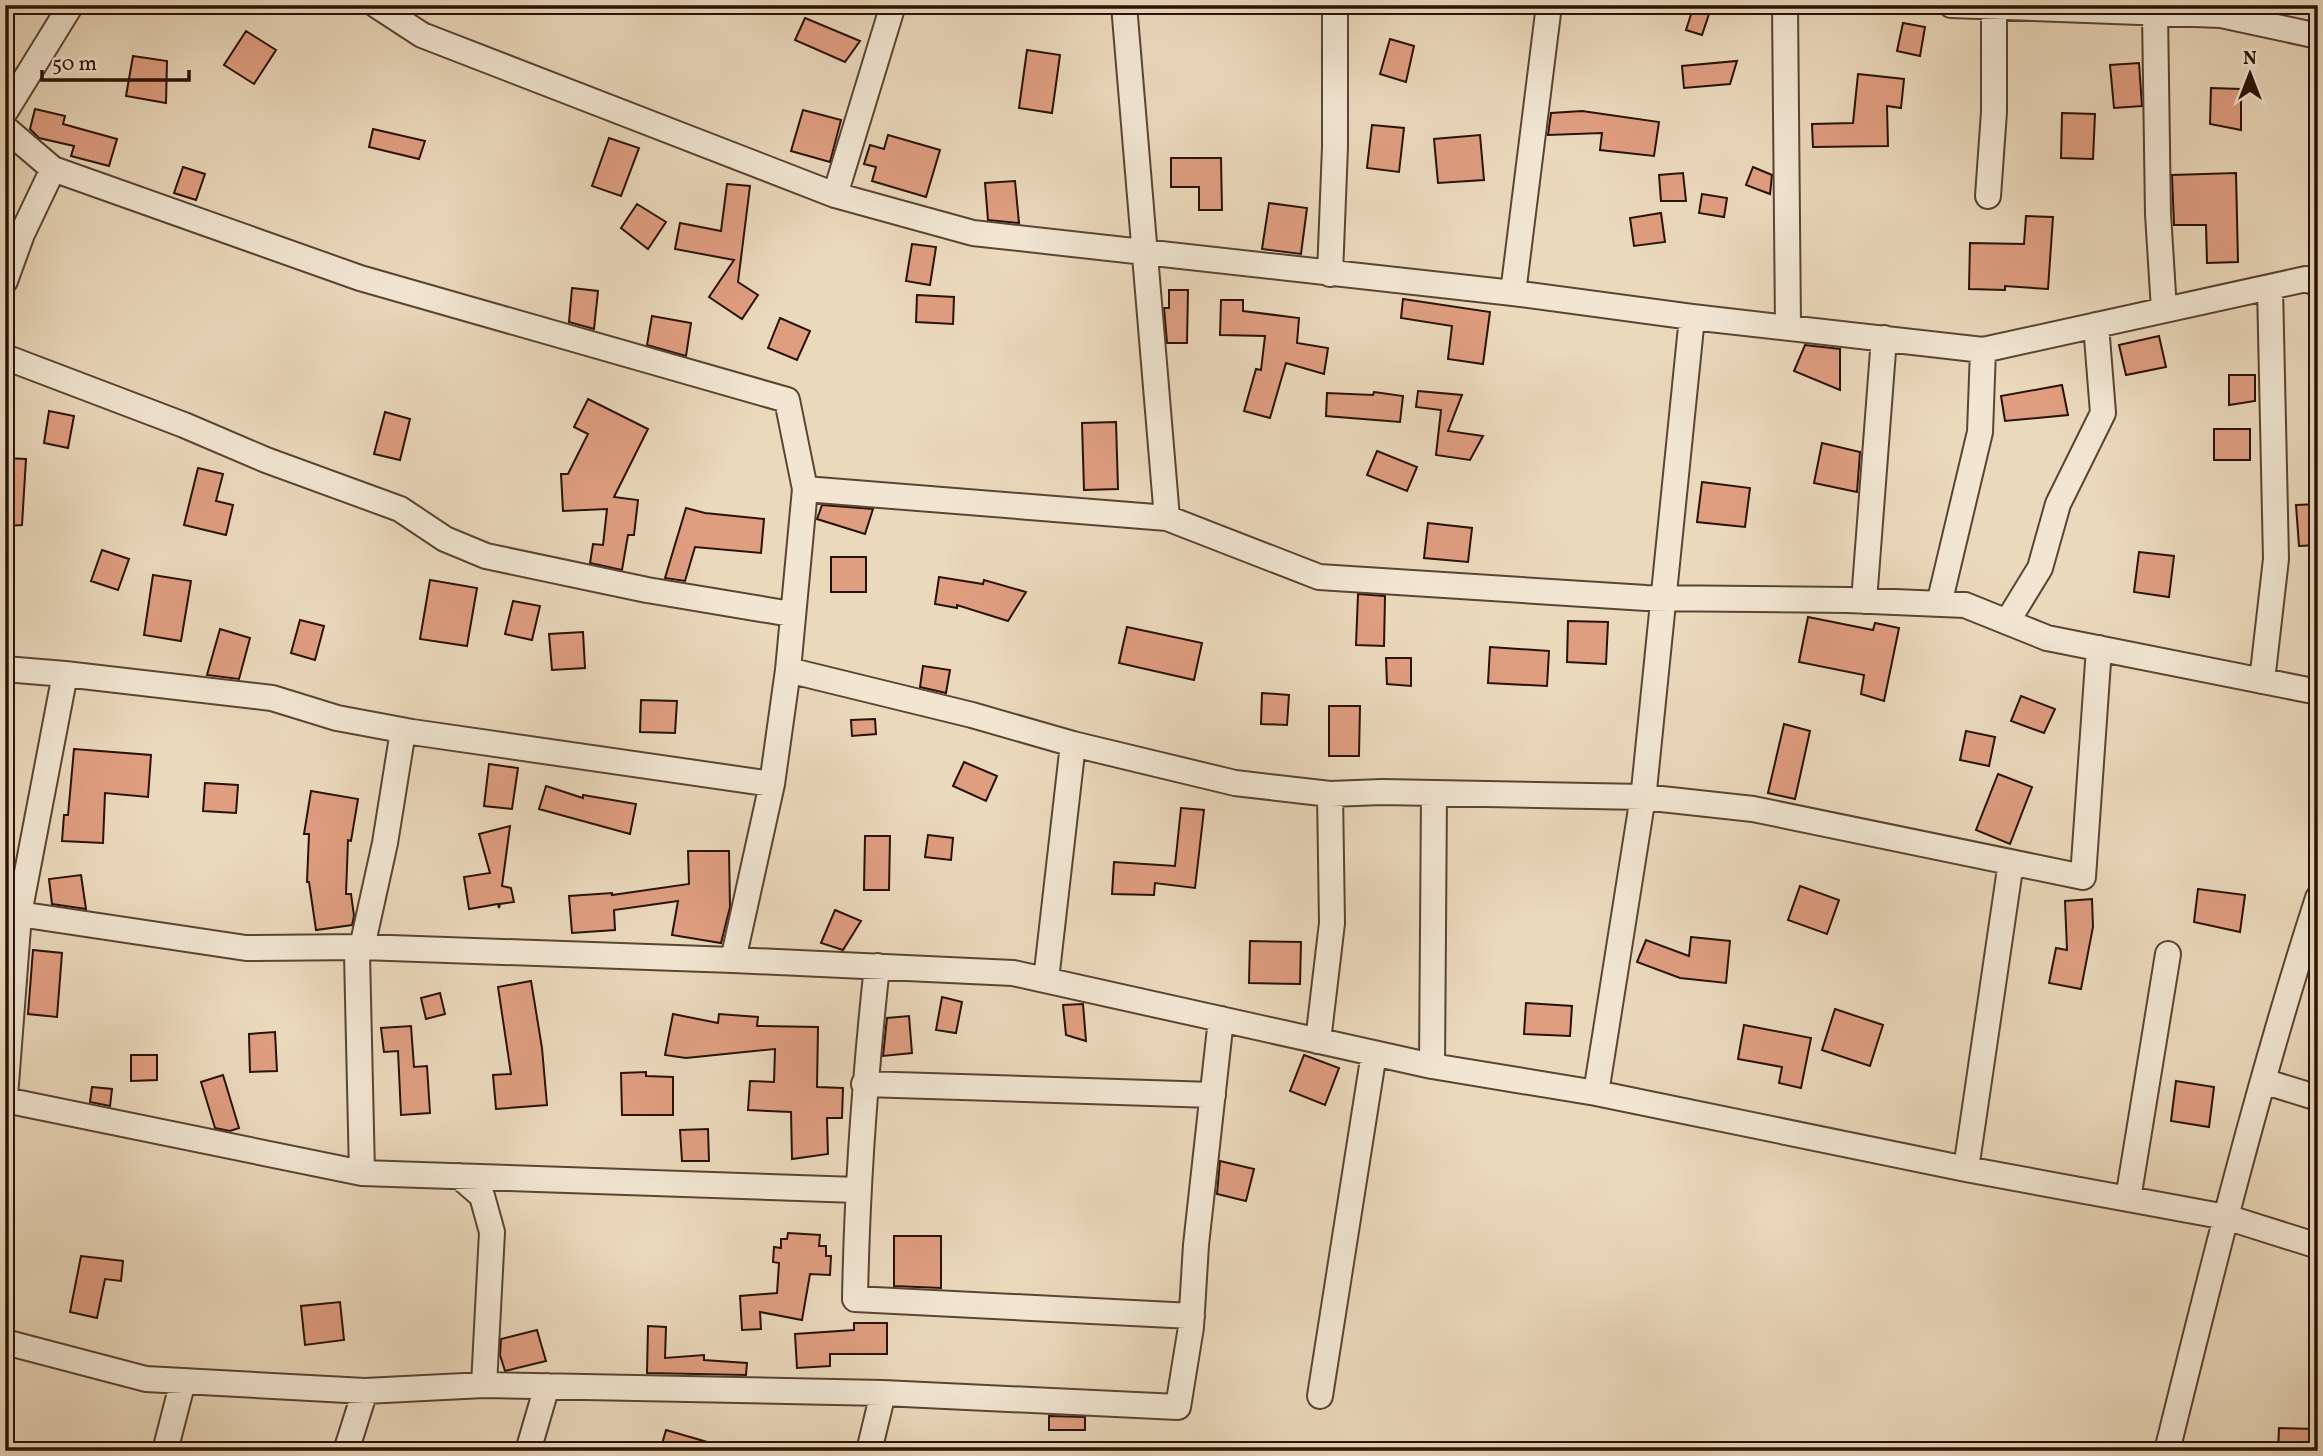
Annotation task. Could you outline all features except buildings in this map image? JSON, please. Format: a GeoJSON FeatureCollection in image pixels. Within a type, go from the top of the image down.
{"type":"FeatureCollection","features":[{"type":"Feature","properties":{"kind":"street"},"geometry":{"type":"LineString","coordinates":[[5,112],[71,5]]}},
{"type":"Feature","properties":{"kind":"street"},"geometry":{"type":"LineString","coordinates":[[376,5],[422,34],[835,195],[973,233],[1513,293],[1692,317],[1983,350],[2306,279],[2318,284]]}},
{"type":"Feature","properties":{"kind":"street"},"geometry":{"type":"LineString","coordinates":[[835,195],[892,5]]}},
{"type":"Feature","properties":{"kind":"street"},"geometry":{"type":"LineString","coordinates":[[1124,5],[1147,252],[1167,518]]}},
{"type":"Feature","properties":{"kind":"street"},"geometry":{"type":"LineString","coordinates":[[1330,274],[1335,147],[1335,5]]}},
{"type":"Feature","properties":{"kind":"street"},"geometry":{"type":"LineString","coordinates":[[1513,293],[1549,5]]}},
{"type":"Feature","properties":{"kind":"street"},"geometry":{"type":"LineString","coordinates":[[1785,5],[1788,327]]}},
{"type":"Feature","properties":{"kind":"street"},"geometry":{"type":"LineString","coordinates":[[1951,5],[2221,15],[2318,36]]}},
{"type":"Feature","properties":{"kind":"street"},"geometry":{"type":"LineString","coordinates":[[1988,196],[1994,112],[1994,7]]}},
{"type":"Feature","properties":{"kind":"street"},"geometry":{"type":"LineString","coordinates":[[2142,10],[2164,310]]}},
{"type":"Feature","properties":{"kind":"street"},"geometry":{"type":"LineString","coordinates":[[5,128],[53,169],[360,278],[787,400],[805,489],[788,670],[772,784],[733,960]]}},
{"type":"Feature","properties":{"kind":"street"},"geometry":{"type":"LineString","coordinates":[[5,281],[22,234],[53,169]]}},
{"type":"Feature","properties":{"kind":"street"},"geometry":{"type":"LineString","coordinates":[[2262,681],[2276,559],[2270,287]]}},
{"type":"Feature","properties":{"kind":"street"},"geometry":{"type":"LineString","coordinates":[[1596,1093],[1643,797],[1692,317]]}},
{"type":"Feature","properties":{"kind":"street"},"geometry":{"type":"LineString","coordinates":[[2007,622],[2040,568],[2058,504],[2103,413],[2096,325]]}},
{"type":"Feature","properties":{"kind":"street"},"geometry":{"type":"LineString","coordinates":[[1864,601],[1884,338]]}},
{"type":"Feature","properties":{"kind":"street"},"geometry":{"type":"LineString","coordinates":[[1939,604],[1980,432],[1983,350]]}},
{"type":"Feature","properties":{"kind":"street"},"geometry":{"type":"LineString","coordinates":[[5,358],[400,509],[445,539],[486,556],[647,590],[792,614]]}},
{"type":"Feature","properties":{"kind":"street"},"geometry":{"type":"LineString","coordinates":[[805,489],[1167,518],[1319,577],[1664,598],[1864,601],[1965,606],[2046,638],[2318,692]]}},
{"type":"Feature","properties":{"kind":"street"},"geometry":{"type":"LineString","coordinates":[[788,670],[1235,783],[1330,794],[1643,797],[1753,809],[2083,877],[2099,648]]}},
{"type":"Feature","properties":{"kind":"street"},"geometry":{"type":"LineString","coordinates":[[5,669],[272,698],[337,718],[404,731],[772,784]]}},
{"type":"Feature","properties":{"kind":"street"},"geometry":{"type":"LineString","coordinates":[[65,674],[19,914],[5,1099],[362,1173],[857,1190]]}},
{"type":"Feature","properties":{"kind":"street"},"geometry":{"type":"LineString","coordinates":[[362,1173],[357,954],[362,947],[385,843],[404,731]]}},
{"type":"Feature","properties":{"kind":"street"},"geometry":{"type":"LineString","coordinates":[[1046,980],[1073,744]]}},
{"type":"Feature","properties":{"kind":"street"},"geometry":{"type":"LineString","coordinates":[[1318,1041],[1332,923],[1330,794]]}},
{"type":"Feature","properties":{"kind":"street"},"geometry":{"type":"LineString","coordinates":[[1432,1066],[1434,794]]}},
{"type":"Feature","properties":{"kind":"street"},"geometry":{"type":"LineString","coordinates":[[1966,1169],[2011,862]]}},
{"type":"Feature","properties":{"kind":"street"},"geometry":{"type":"LineString","coordinates":[[2167,1451],[2263,1081],[2286,997],[2318,898]]}},
{"type":"Feature","properties":{"kind":"street"},"geometry":{"type":"LineString","coordinates":[[19,914],[246,948],[362,947],[1013,973],[1432,1066],[1596,1093],[1966,1169],[2226,1217],[2318,1245]]}},
{"type":"Feature","properties":{"kind":"street"},"geometry":{"type":"LineString","coordinates":[[2128,1199],[2168,954]]}},
{"type":"Feature","properties":{"kind":"street"},"geometry":{"type":"LineString","coordinates":[[877,966],[864,1084],[857,1190],[855,1299],[1192,1316]]}},
{"type":"Feature","properties":{"kind":"street"},"geometry":{"type":"LineString","coordinates":[[5,1342],[146,1379],[365,1391],[484,1385],[883,1392],[1178,1407],[1192,1316],[1196,1245],[1221,1019]]}},
{"type":"Feature","properties":{"kind":"street"},"geometry":{"type":"LineString","coordinates":[[1320,1396],[1374,1053]]}},
{"type":"Feature","properties":{"kind":"street"},"geometry":{"type":"LineString","coordinates":[[2263,1081],[2318,1098]]}},
{"type":"Feature","properties":{"kind":"street"},"geometry":{"type":"LineString","coordinates":[[864,1084],[1213,1095]]}},
{"type":"Feature","properties":{"kind":"street"},"geometry":{"type":"LineString","coordinates":[[459,1176],[482,1196],[492,1233],[484,1385]]}},
{"type":"Feature","properties":{"kind":"street"},"geometry":{"type":"LineString","coordinates":[[165,1451],[183,1381]]}},
{"type":"Feature","properties":{"kind":"street"},"geometry":{"type":"LineString","coordinates":[[528,1451],[547,1386]]}},
{"type":"Feature","properties":{"kind":"street"},"geometry":{"type":"LineString","coordinates":[[346,1451],[365,1391]]}},
{"type":"Feature","properties":{"kind":"street"},"geometry":{"type":"LineString","coordinates":[[869,1451],[883,1392]]}}]}
